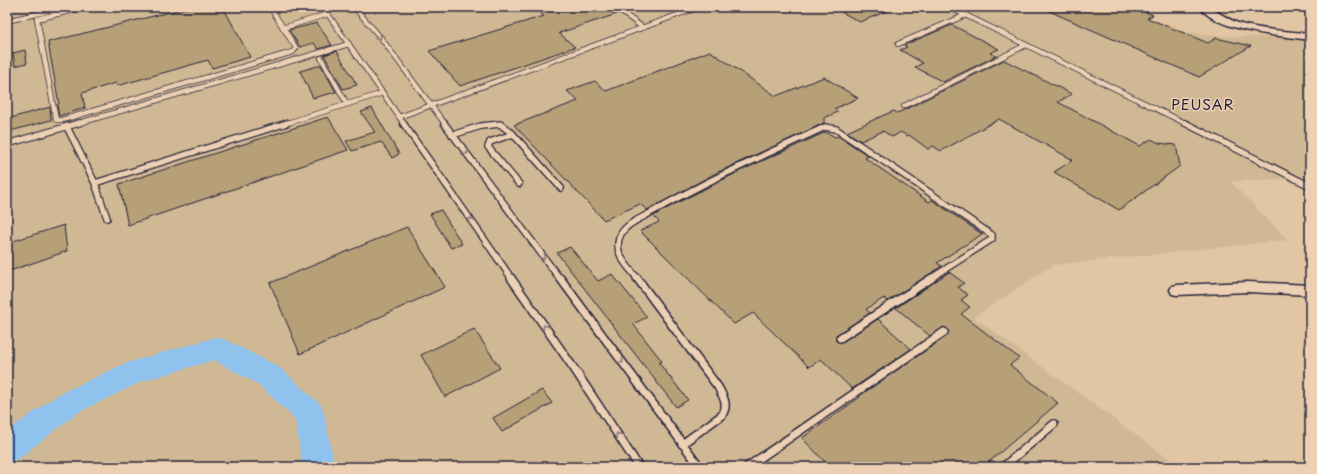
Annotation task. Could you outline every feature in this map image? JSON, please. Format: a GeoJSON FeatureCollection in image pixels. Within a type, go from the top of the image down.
{"type":"FeatureCollection","features":[{"type":"Feature","properties":{"kind":"street"},"geometry":{"type":"LineString","coordinates":[[1203,7],[1225,21],[1240,27],[1310,37]]}},
{"type":"Feature","properties":{"kind":"street"},"geometry":{"type":"LineString","coordinates":[[1177,290],[1248,287],[1310,290]]}},
{"type":"Feature","properties":{"kind":"lane"},"geometry":{"type":"LineString","coordinates":[[37,17],[65,7]]}},
{"type":"Feature","properties":{"kind":"lane"},"geometry":{"type":"LineString","coordinates":[[7,22],[86,7]]}},
{"type":"Feature","properties":{"kind":"lane"},"geometry":{"type":"LineString","coordinates":[[37,17],[55,119],[58,120],[293,52],[296,48],[270,7]]}},
{"type":"Feature","properties":{"kind":"lane"},"geometry":{"type":"LineString","coordinates":[[322,7],[575,370],[639,467]]}},
{"type":"Feature","properties":{"kind":"lane"},"geometry":{"type":"LineString","coordinates":[[354,7],[380,38],[700,467]]}},
{"type":"Feature","properties":{"kind":"lane"},"geometry":{"type":"LineString","coordinates":[[615,7],[642,27]]}},
{"type":"Feature","properties":{"kind":"lane"},"geometry":{"type":"LineString","coordinates":[[399,116],[431,106],[699,7]]}},
{"type":"Feature","properties":{"kind":"lane"},"geometry":{"type":"LineString","coordinates":[[949,7],[1261,160],[1310,186]]}},
{"type":"Feature","properties":{"kind":"lane"},"geometry":{"type":"LineString","coordinates":[[283,28],[328,14]]}},
{"type":"Feature","properties":{"kind":"lane"},"geometry":{"type":"LineString","coordinates":[[898,44],[966,15]]}},
{"type":"Feature","properties":{"kind":"lane"},"geometry":{"type":"LineString","coordinates":[[7,144],[349,44]]}},
{"type":"Feature","properties":{"kind":"lane"},"geometry":{"type":"LineString","coordinates":[[904,106],[1026,45]]}},
{"type":"Feature","properties":{"kind":"lane"},"geometry":{"type":"LineString","coordinates":[[321,58],[347,104]]}},
{"type":"Feature","properties":{"kind":"lane"},"geometry":{"type":"LineString","coordinates":[[96,183],[383,93]]}},
{"type":"Feature","properties":{"kind":"lane"},"geometry":{"type":"LineString","coordinates":[[452,135],[481,126],[500,124],[513,134],[561,188]]}},
{"type":"Feature","properties":{"kind":"lane"},"geometry":{"type":"LineString","coordinates":[[67,127],[96,183],[107,218]]}},
{"type":"Feature","properties":{"kind":"lane"},"geometry":{"type":"LineString","coordinates":[[682,444],[722,415],[725,410],[726,403],[718,387],[653,298],[624,262],[617,248],[620,235],[627,226],[683,195],[821,128],[826,127],[836,129],[992,235],[992,239],[840,338]]}},
{"type":"Feature","properties":{"kind":"lane"},"geometry":{"type":"LineString","coordinates":[[513,134],[490,142],[488,147],[519,184]]}},
{"type":"Feature","properties":{"kind":"lane"},"geometry":{"type":"LineString","coordinates":[[747,467],[944,332]]}},
{"type":"Feature","properties":{"kind":"lane"},"geometry":{"type":"LineString","coordinates":[[1003,467],[1054,424]]}},
{"type":"Feature","properties":{"kind":"shaded area"},"geometry":{"type":"Polygon","coordinates":[[[7,7],[1136,7],[1149,17],[1190,33],[1234,37],[1294,37],[1310,40],[1310,178],[1230,181],[1288,240],[1053,265],[974,317],[1180,467],[7,467],[7,7]]]}},
{"type":"Feature","properties":{"kind":"building"},"geometry":{"type":"Polygon","coordinates":[[[190,7],[223,7],[250,57],[212,68],[208,60],[117,86],[116,83],[82,93],[85,108],[59,116],[57,105],[59,104],[48,42],[190,7]]]}},
{"type":"Feature","properties":{"kind":"building"},"geometry":{"type":"Polygon","coordinates":[[[534,7],[607,7],[617,14],[559,33],[575,47],[460,86],[429,51],[544,16],[534,7]]]}},
{"type":"Feature","properties":{"kind":"building"},"geometry":{"type":"Polygon","coordinates":[[[832,7],[897,7],[860,22],[832,7]]]}},
{"type":"Feature","properties":{"kind":"building"},"geometry":{"type":"Polygon","coordinates":[[[1040,7],[1134,7],[1153,15],[1147,18],[1208,43],[1216,38],[1251,46],[1199,77],[1040,7]]]}},
{"type":"Feature","properties":{"kind":"building"},"geometry":{"type":"Polygon","coordinates":[[[317,23],[332,45],[318,49],[314,43],[300,47],[289,30],[317,23]]]}},
{"type":"Feature","properties":{"kind":"building"},"geometry":{"type":"Polygon","coordinates":[[[952,25],[999,49],[990,53],[996,56],[943,82],[915,67],[923,63],[900,50],[907,47],[904,45],[952,25]]]}},
{"type":"Feature","properties":{"kind":"building"},"geometry":{"type":"Polygon","coordinates":[[[25,50],[27,63],[15,66],[13,53],[25,50]]]}},
{"type":"Feature","properties":{"kind":"building"},"geometry":{"type":"Polygon","coordinates":[[[337,51],[357,85],[343,89],[324,55],[337,51]]]}},
{"type":"Feature","properties":{"kind":"building"},"geometry":{"type":"Polygon","coordinates":[[[710,51],[776,96],[824,77],[858,98],[834,109],[838,112],[824,118],[824,123],[714,174],[647,210],[640,204],[604,220],[514,125],[578,101],[567,91],[595,81],[606,91],[710,51]]]}},
{"type":"Feature","properties":{"kind":"building"},"geometry":{"type":"Polygon","coordinates":[[[1004,60],[1072,94],[1058,102],[1140,146],[1151,139],[1159,143],[1176,145],[1180,166],[1119,210],[1054,172],[1073,160],[999,119],[941,151],[933,146],[928,149],[909,135],[907,136],[901,132],[892,137],[883,131],[861,141],[847,132],[894,111],[897,113],[906,109],[1004,60]]]}},
{"type":"Feature","properties":{"kind":"building"},"geometry":{"type":"Polygon","coordinates":[[[321,65],[336,92],[313,98],[300,71],[321,65]]]}},
{"type":"Feature","properties":{"kind":"building"},"geometry":{"type":"Polygon","coordinates":[[[50,107],[51,120],[7,132],[7,119],[50,107]]]}},
{"type":"Feature","properties":{"kind":"building"},"geometry":{"type":"Polygon","coordinates":[[[372,108],[399,154],[392,158],[381,142],[352,151],[346,141],[375,132],[361,112],[372,108]]]}},
{"type":"Feature","properties":{"kind":"building"},"geometry":{"type":"Polygon","coordinates":[[[328,117],[348,150],[128,225],[119,184],[328,117]]]}},
{"type":"Feature","properties":{"kind":"building"},"geometry":{"type":"Polygon","coordinates":[[[826,132],[835,137],[838,136],[869,156],[865,158],[929,202],[932,200],[982,234],[937,263],[942,266],[888,301],[884,298],[866,309],[870,313],[836,335],[836,341],[842,342],[878,319],[911,349],[852,389],[821,359],[809,367],[753,313],[734,324],[640,231],[659,222],[653,216],[675,204],[740,171],[826,132]]]}},
{"type":"Feature","properties":{"kind":"building"},"geometry":{"type":"Polygon","coordinates":[[[441,210],[462,244],[451,248],[430,214],[441,210]]]}},
{"type":"Feature","properties":{"kind":"building"},"geometry":{"type":"Polygon","coordinates":[[[64,225],[67,251],[7,272],[7,243],[64,225]]]}},
{"type":"Feature","properties":{"kind":"building"},"geometry":{"type":"Polygon","coordinates":[[[407,227],[445,287],[300,354],[270,283],[407,227]]]}},
{"type":"Feature","properties":{"kind":"building"},"geometry":{"type":"Polygon","coordinates":[[[570,247],[598,281],[612,274],[647,317],[633,324],[662,361],[659,363],[688,400],[676,407],[557,253],[570,247]]]}},
{"type":"Feature","properties":{"kind":"building"},"geometry":{"type":"Polygon","coordinates":[[[949,272],[964,283],[958,287],[968,295],[961,300],[970,307],[961,314],[1019,358],[1010,365],[1058,403],[983,467],[830,467],[802,438],[860,397],[859,396],[947,336],[948,330],[944,327],[930,336],[896,308],[949,272]]]}},
{"type":"Feature","properties":{"kind":"building"},"geometry":{"type":"Polygon","coordinates":[[[474,329],[500,368],[445,397],[421,355],[474,329]]]}},
{"type":"Feature","properties":{"kind":"building"},"geometry":{"type":"Polygon","coordinates":[[[542,390],[552,403],[502,432],[493,418],[542,390]]]}},
{"type":"Feature","properties":{"kind":"waterway"},"geometry":{"type":"LineString","coordinates":[[7,449],[69,403],[136,371],[216,348],[269,376],[309,413],[318,463],[316,467]]}},
{"type":"Feature","properties":{"kind":"district","name":"PEUSAR"},"geometry":{"type":"Point","coordinates":[1203,104]}}]}
